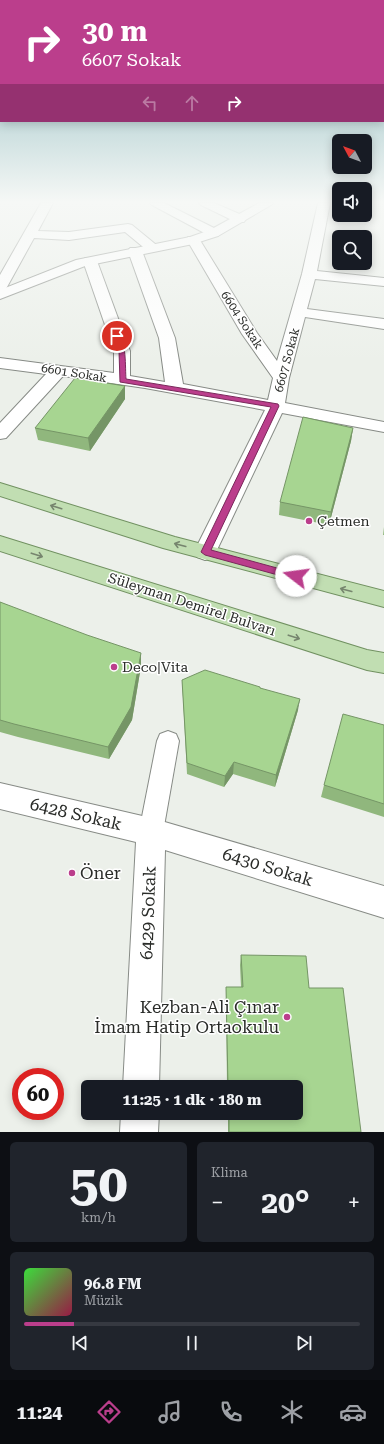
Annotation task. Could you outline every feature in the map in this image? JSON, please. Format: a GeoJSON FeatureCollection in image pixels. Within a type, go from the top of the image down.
{"type":"FeatureCollection","features":[{"type":"Feature","properties":{"kind":"main road"},"geometry":{"type":"LineString","coordinates":[[0,489],[205,552],[384,600]]}},
{"type":"Feature","properties":{"kind":"main road","name":"Süleyman Demirel Bulvarı"},"geometry":{"type":"LineString","coordinates":[[0,543],[367,660],[384,663]]}},
{"type":"Feature","properties":{"kind":"street"},"geometry":{"type":"LineString","coordinates":[[0,287],[18,256]]}},
{"type":"Feature","properties":{"kind":"street"},"geometry":{"type":"LineString","coordinates":[[0,295],[90,261],[113,256]]}},
{"type":"Feature","properties":{"kind":"street"},"geometry":{"type":"LineString","coordinates":[[137,256],[167,338],[176,389]]}},
{"type":"Feature","properties":{"kind":"street","name":"6604 Sokak"},"geometry":{"type":"LineString","coordinates":[[203,256],[250,334],[281,378]]}},
{"type":"Feature","properties":{"kind":"street","name":"6607 Sokak"},"geometry":{"type":"LineString","coordinates":[[205,552],[276,406],[281,378],[300,312],[313,256]]}},
{"type":"Feature","properties":{"kind":"street"},"geometry":{"type":"LineString","coordinates":[[90,261],[122,351],[122,380]]}},
{"type":"Feature","properties":{"kind":"street"},"geometry":{"type":"LineString","coordinates":[[309,274],[384,282]]}},
{"type":"Feature","properties":{"kind":"street"},"geometry":{"type":"LineString","coordinates":[[300,312],[384,324]]}},
{"type":"Feature","properties":{"kind":"street","name":"6601 Sokak"},"geometry":{"type":"LineString","coordinates":[[0,363],[59,370],[122,380],[276,406],[384,427]]}},
{"type":"Feature","properties":{"kind":"street"},"geometry":{"type":"LineString","coordinates":[[0,434],[59,370]]}},
{"type":"Feature","properties":{"kind":"street","name":"6429 Sokak"},"geometry":{"type":"LineString","coordinates":[[141,1080],[151,832],[168,741]]}},
{"type":"Feature","properties":{"kind":"street","name":"6428 Sokak"},"geometry":{"type":"LineString","coordinates":[[0,796],[151,832]]}},
{"type":"Feature","properties":{"kind":"street","name":"6430 Sokak"},"geometry":{"type":"LineString","coordinates":[[151,832],[384,902]]}},
{"type":"Feature","properties":{"kind":"street"},"geometry":{"type":"LineString","coordinates":[[139,1132],[140,1120]]}},
{"type":"Feature","properties":{"kind":"building"},"geometry":{"type":"Polygon","coordinates":[[[75,378],[125,386],[88,438],[35,428],[75,378]]]}},
{"type":"Feature","properties":{"kind":"building"},"geometry":{"type":"Polygon","coordinates":[[[303,417],[353,428],[331,512],[280,502],[303,417]]]}},
{"type":"Feature","properties":{"kind":"building"},"geometry":{"type":"Polygon","coordinates":[[[0,602],[87,635],[141,653],[131,707],[108,747],[0,720],[0,602]]]}},
{"type":"Feature","properties":{"kind":"building"},"geometry":{"type":"Polygon","coordinates":[[[205,670],[300,699],[276,775],[234,762],[225,776],[187,763],[182,680],[205,670]]]}},
{"type":"Feature","properties":{"kind":"building"},"geometry":{"type":"Polygon","coordinates":[[[343,714],[384,725],[384,804],[324,785],[343,714]]]}},
{"type":"Feature","properties":{"kind":"building"},"geometry":{"type":"Polygon","coordinates":[[[241,955],[306,956],[309,988],[343,988],[361,1132],[229,1132],[229,1120],[303,1120],[303,1080],[228,1080],[226,987],[243,987],[241,955]]]}},
{"type":"Feature","properties":{"kind":"place","name":"Çetmen"},"geometry":{"type":"Point","coordinates":[309,521]}},
{"type":"Feature","properties":{"kind":"place","name":"Deco|Vita"},"geometry":{"type":"Point","coordinates":[114,667]}},
{"type":"Feature","properties":{"kind":"place","name":"Öner"},"geometry":{"type":"Point","coordinates":[72,873]}},
{"type":"Feature","properties":{"kind":"place","name":"Kezban-Ali Çınar İmam Hatip Ortaokulu"},"geometry":{"type":"Point","coordinates":[287,1017]}},
{"type":"Feature","properties":{"kind":"route"},"geometry":{"type":"LineString","coordinates":[[117,336],[122,351],[122,380],[276,406],[205,552],[296,576]]}}]}
